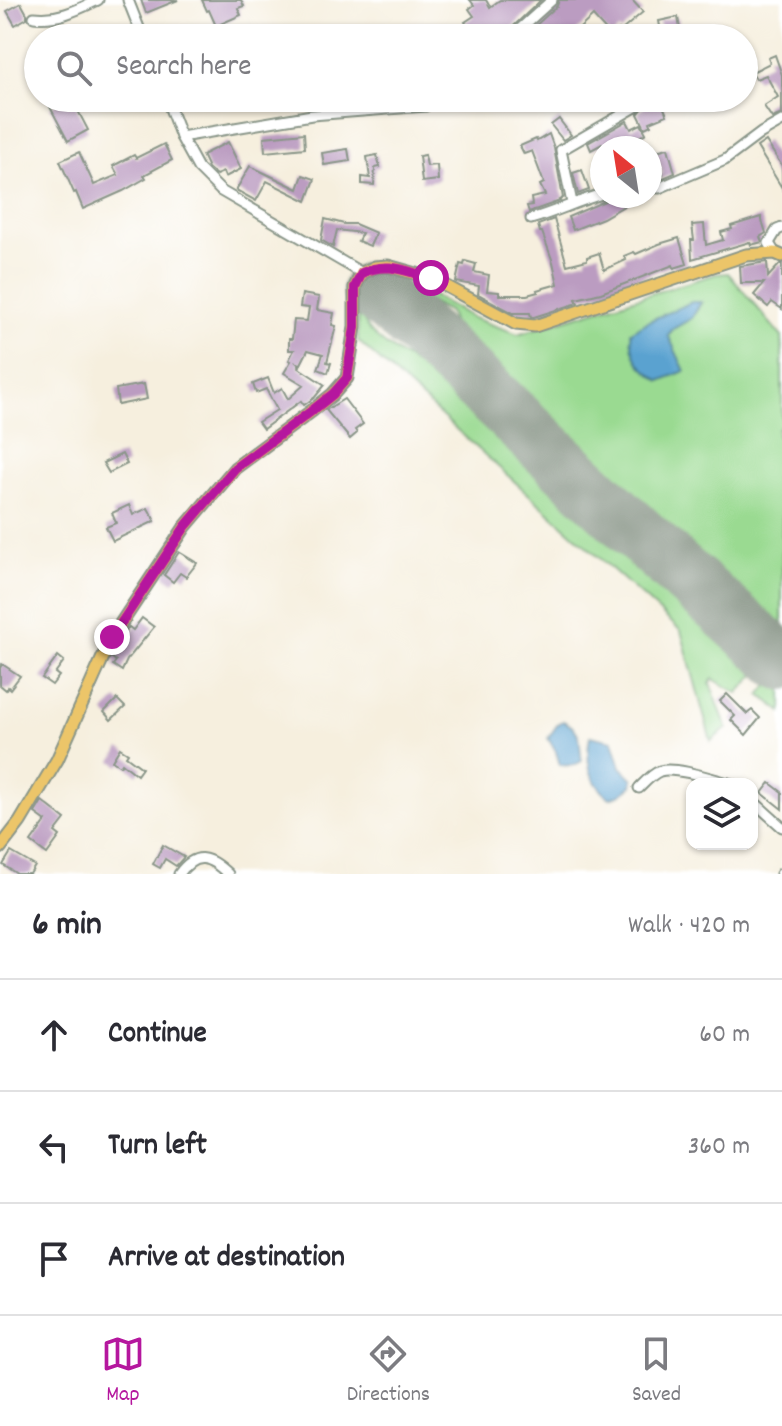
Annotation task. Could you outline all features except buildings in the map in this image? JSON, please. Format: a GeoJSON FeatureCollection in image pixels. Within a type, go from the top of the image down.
{"type":"FeatureCollection","features":[{"type":"Feature","properties":{"kind":"main road"},"geometry":{"type":"LineString","coordinates":[[0,848],[20,822],[57,760],[112,637],[185,527],[235,468],[333,394],[347,378],[355,327],[355,287],[362,273],[375,267],[388,266],[431,278],[516,324],[535,326],[746,255],[778,255]]}},
{"type":"Feature","properties":{"kind":"street"},"geometry":{"type":"LineString","coordinates":[[34,17],[49,19],[98,0]]}},
{"type":"Feature","properties":{"kind":"street"},"geometry":{"type":"LineString","coordinates":[[128,0],[137,24]]}},
{"type":"Feature","properties":{"kind":"street"},"geometry":{"type":"LineString","coordinates":[[525,24],[552,0]]}},
{"type":"Feature","properties":{"kind":"street"},"geometry":{"type":"LineString","coordinates":[[171,112],[198,168],[221,191],[362,273]]}},
{"type":"Feature","properties":{"kind":"street"},"geometry":{"type":"LineString","coordinates":[[181,137],[312,115],[350,112]]}},
{"type":"Feature","properties":{"kind":"street"},"geometry":{"type":"LineString","coordinates":[[572,203],[561,150],[627,112]]}},
{"type":"Feature","properties":{"kind":"street"},"geometry":{"type":"LineString","coordinates":[[662,187],[725,160],[782,121]]}},
{"type":"Feature","properties":{"kind":"street"},"geometry":{"type":"LineString","coordinates":[[531,219],[590,198]]}},
{"type":"Feature","properties":{"kind":"street"},"geometry":{"type":"LineString","coordinates":[[778,255],[769,243],[777,230],[782,228]]}},
{"type":"Feature","properties":{"kind":"street"},"geometry":{"type":"LineString","coordinates":[[639,788],[661,771],[672,770],[706,778]]}},
{"type":"Feature","properties":{"kind":"street"},"geometry":{"type":"LineString","coordinates":[[758,805],[782,827]]}},
{"type":"Feature","properties":{"kind":"street"},"geometry":{"type":"LineString","coordinates":[[179,874],[190,862],[201,858],[215,862],[228,874]]}},
{"type":"Feature","properties":{"kind":"green space"},"geometry":{"type":"Polygon","coordinates":[[[728,273],[782,337],[782,425],[777,429],[777,436],[782,438],[782,640],[462,351],[449,312],[405,287],[377,283],[363,291],[362,307],[365,323],[377,338],[443,379],[782,683],[782,712],[760,695],[771,681],[761,669],[738,693],[713,679],[710,683],[727,728],[711,741],[681,631],[358,341],[358,292],[368,284],[384,280],[402,283],[426,292],[473,318],[518,334],[728,273]],[[692,302],[649,321],[660,381],[684,371],[668,335],[692,318],[701,303],[692,302]]]}},
{"type":"Feature","properties":{"kind":"water"},"geometry":{"type":"Polygon","coordinates":[[[692,302],[701,302],[692,318],[668,335],[685,371],[660,381],[638,361],[631,332],[692,302]]]}},
{"type":"Feature","properties":{"kind":"water"},"geometry":{"type":"Polygon","coordinates":[[[563,721],[579,737],[582,761],[574,764],[560,765],[548,738],[563,721]]]}},
{"type":"Feature","properties":{"kind":"water"},"geometry":{"type":"Polygon","coordinates":[[[590,736],[613,741],[621,767],[633,779],[632,786],[621,794],[610,798],[593,778],[588,754],[590,736]]]}},
{"type":"Feature","properties":{"kind":"runway"},"geometry":{"type":"LineString","coordinates":[[371,290],[422,332],[656,550],[782,661]]}},
{"type":"Feature","properties":{"kind":"route"},"geometry":{"type":"LineString","coordinates":[[112,637],[185,527],[235,468],[333,394],[347,378],[355,327],[355,287],[362,273],[375,267],[388,266],[431,278]]}}]}
